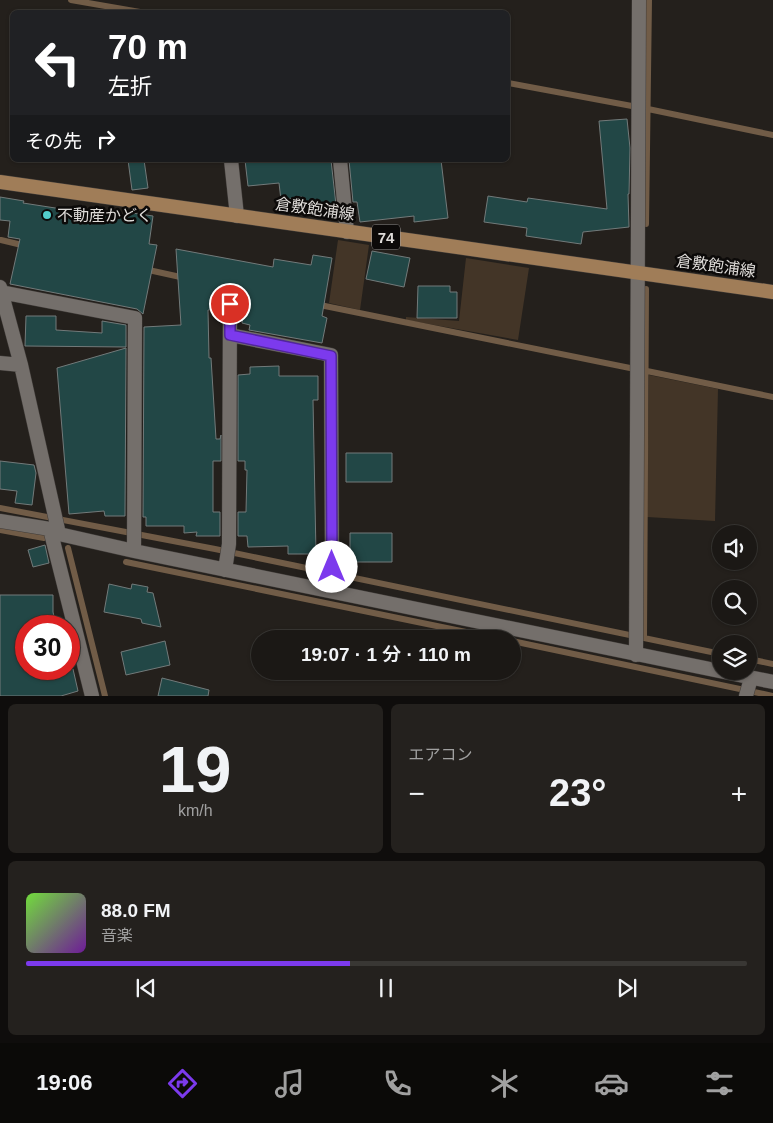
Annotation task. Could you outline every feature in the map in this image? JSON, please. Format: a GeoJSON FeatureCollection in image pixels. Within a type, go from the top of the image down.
{"type":"FeatureCollection","features":[{"type":"Feature","properties":{"kind":"main road","name":"倉敷飽浦線"},"geometry":{"type":"LineString","coordinates":[[0,182],[773,292]]}},
{"type":"Feature","properties":{"kind":"street"},"geometry":{"type":"LineString","coordinates":[[636,643],[640,0]]}},
{"type":"Feature","properties":{"kind":"street"},"geometry":{"type":"LineString","coordinates":[[231,162],[237,216]]}},
{"type":"Feature","properties":{"kind":"street"},"geometry":{"type":"LineString","coordinates":[[340,162],[347,232]]}},
{"type":"Feature","properties":{"kind":"street"},"geometry":{"type":"LineString","coordinates":[[92,696],[56,529],[54,511],[21,365],[1,289],[135,318],[134,546]]}},
{"type":"Feature","properties":{"kind":"street"},"geometry":{"type":"LineString","coordinates":[[226,564],[229,544],[230,304]]}},
{"type":"Feature","properties":{"kind":"street"},"geometry":{"type":"LineString","coordinates":[[230,335],[331,356],[332,567],[330,586]]}},
{"type":"Feature","properties":{"kind":"street"},"geometry":{"type":"LineString","coordinates":[[0,364],[21,365]]}},
{"type":"Feature","properties":{"kind":"street"},"geometry":{"type":"LineString","coordinates":[[0,521],[56,529],[330,586],[636,643],[749,686],[773,682]]}},
{"type":"Feature","properties":{"kind":"shaded area"},"geometry":{"type":"Polygon","coordinates":[[[338,240],[369,245],[360,310],[329,303],[338,240]]]}},
{"type":"Feature","properties":{"kind":"shaded area"},"geometry":{"type":"Polygon","coordinates":[[[466,258],[529,268],[518,340],[406,320],[406,317],[459,321],[466,258]]]}},
{"type":"Feature","properties":{"kind":"shaded area"},"geometry":{"type":"Polygon","coordinates":[[[649,375],[718,389],[715,521],[647,517],[649,375]]]}},
{"type":"Feature","properties":{"kind":"building"},"geometry":{"type":"Polygon","coordinates":[[[627,119],[630,148],[629,227],[583,232],[581,244],[526,236],[527,228],[484,222],[488,196],[527,202],[528,198],[607,209],[599,121],[627,119]]]}},
{"type":"Feature","properties":{"kind":"building"},"geometry":{"type":"Polygon","coordinates":[[[128,162],[144,162],[148,188],[132,190],[128,162]]]}},
{"type":"Feature","properties":{"kind":"building"},"geometry":{"type":"Polygon","coordinates":[[[245,162],[331,162],[336,205],[304,209],[302,197],[281,200],[279,183],[248,186],[245,162]]]}},
{"type":"Feature","properties":{"kind":"building"},"geometry":{"type":"Polygon","coordinates":[[[349,162],[441,162],[448,218],[414,222],[414,216],[360,222],[357,202],[353,202],[349,162]]]}},
{"type":"Feature","properties":{"kind":"building"},"geometry":{"type":"Polygon","coordinates":[[[0,197],[24,201],[23,203],[94,214],[94,212],[124,216],[125,212],[153,216],[149,244],[157,245],[143,314],[137,309],[10,284],[20,239],[8,237],[10,221],[0,220],[0,197]]]}},
{"type":"Feature","properties":{"kind":"building"},"geometry":{"type":"Polygon","coordinates":[[[176,249],[273,267],[274,259],[311,265],[313,255],[332,258],[322,316],[327,318],[322,343],[249,330],[250,325],[242,323],[245,307],[239,307],[238,300],[234,296],[225,297],[222,300],[221,309],[208,310],[209,358],[211,358],[216,439],[220,439],[221,435],[221,461],[213,461],[213,512],[220,512],[220,536],[196,536],[197,532],[184,533],[184,526],[146,526],[146,517],[143,517],[144,327],[181,325],[176,249]]]}},
{"type":"Feature","properties":{"kind":"building"},"geometry":{"type":"Polygon","coordinates":[[[372,251],[410,258],[404,287],[366,279],[372,251]]]}},
{"type":"Feature","properties":{"kind":"building"},"geometry":{"type":"Polygon","coordinates":[[[418,286],[450,286],[450,292],[457,292],[457,318],[417,318],[418,286]]]}},
{"type":"Feature","properties":{"kind":"building"},"geometry":{"type":"Polygon","coordinates":[[[26,316],[56,316],[56,330],[102,333],[102,321],[126,325],[126,347],[25,346],[26,316]]]}},
{"type":"Feature","properties":{"kind":"building"},"geometry":{"type":"Polygon","coordinates":[[[126,348],[125,516],[105,516],[104,511],[69,514],[57,368],[126,348]]]}},
{"type":"Feature","properties":{"kind":"building"},"geometry":{"type":"Polygon","coordinates":[[[279,366],[279,376],[318,376],[318,400],[313,400],[316,554],[288,554],[288,546],[248,547],[247,536],[238,536],[238,512],[246,512],[247,470],[245,470],[245,461],[238,461],[238,375],[250,374],[250,367],[279,366]]]}},
{"type":"Feature","properties":{"kind":"building"},"geometry":{"type":"Polygon","coordinates":[[[346,453],[392,453],[392,482],[346,482],[346,453]]]}},
{"type":"Feature","properties":{"kind":"building"},"geometry":{"type":"Polygon","coordinates":[[[0,461],[34,465],[36,473],[32,505],[15,503],[17,491],[0,489],[0,461]]]}},
{"type":"Feature","properties":{"kind":"building"},"geometry":{"type":"Polygon","coordinates":[[[350,533],[392,533],[392,562],[350,562],[350,533]]]}},
{"type":"Feature","properties":{"kind":"building"},"geometry":{"type":"Polygon","coordinates":[[[45,545],[49,563],[33,567],[28,550],[45,545]]]}},
{"type":"Feature","properties":{"kind":"building"},"geometry":{"type":"Polygon","coordinates":[[[109,584],[131,589],[132,584],[148,587],[147,592],[153,593],[161,627],[142,623],[141,619],[104,612],[109,584]]]}},
{"type":"Feature","properties":{"kind":"building"},"geometry":{"type":"Polygon","coordinates":[[[0,595],[53,595],[54,615],[15,615],[15,680],[76,680],[78,691],[61,696],[0,696],[0,595]]]}},
{"type":"Feature","properties":{"kind":"building"},"geometry":{"type":"Polygon","coordinates":[[[165,641],[170,665],[126,675],[121,652],[165,641]]]}},
{"type":"Feature","properties":{"kind":"building"},"geometry":{"type":"Polygon","coordinates":[[[162,678],[209,690],[208,696],[158,696],[162,678]]]}},
{"type":"Feature","properties":{"kind":"waterway"},"geometry":{"type":"LineString","coordinates":[[71,0],[128,10]]}},
{"type":"Feature","properties":{"kind":"waterway"},"geometry":{"type":"LineString","coordinates":[[646,224],[649,0]]}},
{"type":"Feature","properties":{"kind":"waterway"},"geometry":{"type":"LineString","coordinates":[[510,83],[773,135]]}},
{"type":"Feature","properties":{"kind":"waterway"},"geometry":{"type":"LineString","coordinates":[[1,240],[26,246]]}},
{"type":"Feature","properties":{"kind":"waterway"},"geometry":{"type":"LineString","coordinates":[[144,269],[185,278]]}},
{"type":"Feature","properties":{"kind":"waterway"},"geometry":{"type":"LineString","coordinates":[[644,638],[646,289]]}},
{"type":"Feature","properties":{"kind":"waterway"},"geometry":{"type":"LineString","coordinates":[[315,304],[630,368]]}},
{"type":"Feature","properties":{"kind":"waterway"},"geometry":{"type":"LineString","coordinates":[[642,370],[773,397]]}},
{"type":"Feature","properties":{"kind":"waterway"},"geometry":{"type":"LineString","coordinates":[[0,508],[215,549],[712,652]]}},
{"type":"Feature","properties":{"kind":"waterway"},"geometry":{"type":"LineString","coordinates":[[0,530],[44,538]]}},
{"type":"Feature","properties":{"kind":"waterway"},"geometry":{"type":"LineString","coordinates":[[68,548],[105,696]]}},
{"type":"Feature","properties":{"kind":"waterway"},"geometry":{"type":"LineString","coordinates":[[126,562],[456,630]]}},
{"type":"Feature","properties":{"kind":"waterway"},"geometry":{"type":"LineString","coordinates":[[521,643],[773,696]]}},
{"type":"Feature","properties":{"kind":"waterway"},"geometry":{"type":"LineString","coordinates":[[757,661],[773,664]]}},
{"type":"Feature","properties":{"kind":"place","name":"不動産かどく"},"geometry":{"type":"Point","coordinates":[47,215]}},
{"type":"Feature","properties":{"kind":"route"},"geometry":{"type":"LineString","coordinates":[[230,304],[230,335],[331,356],[332,567]]}}]}
